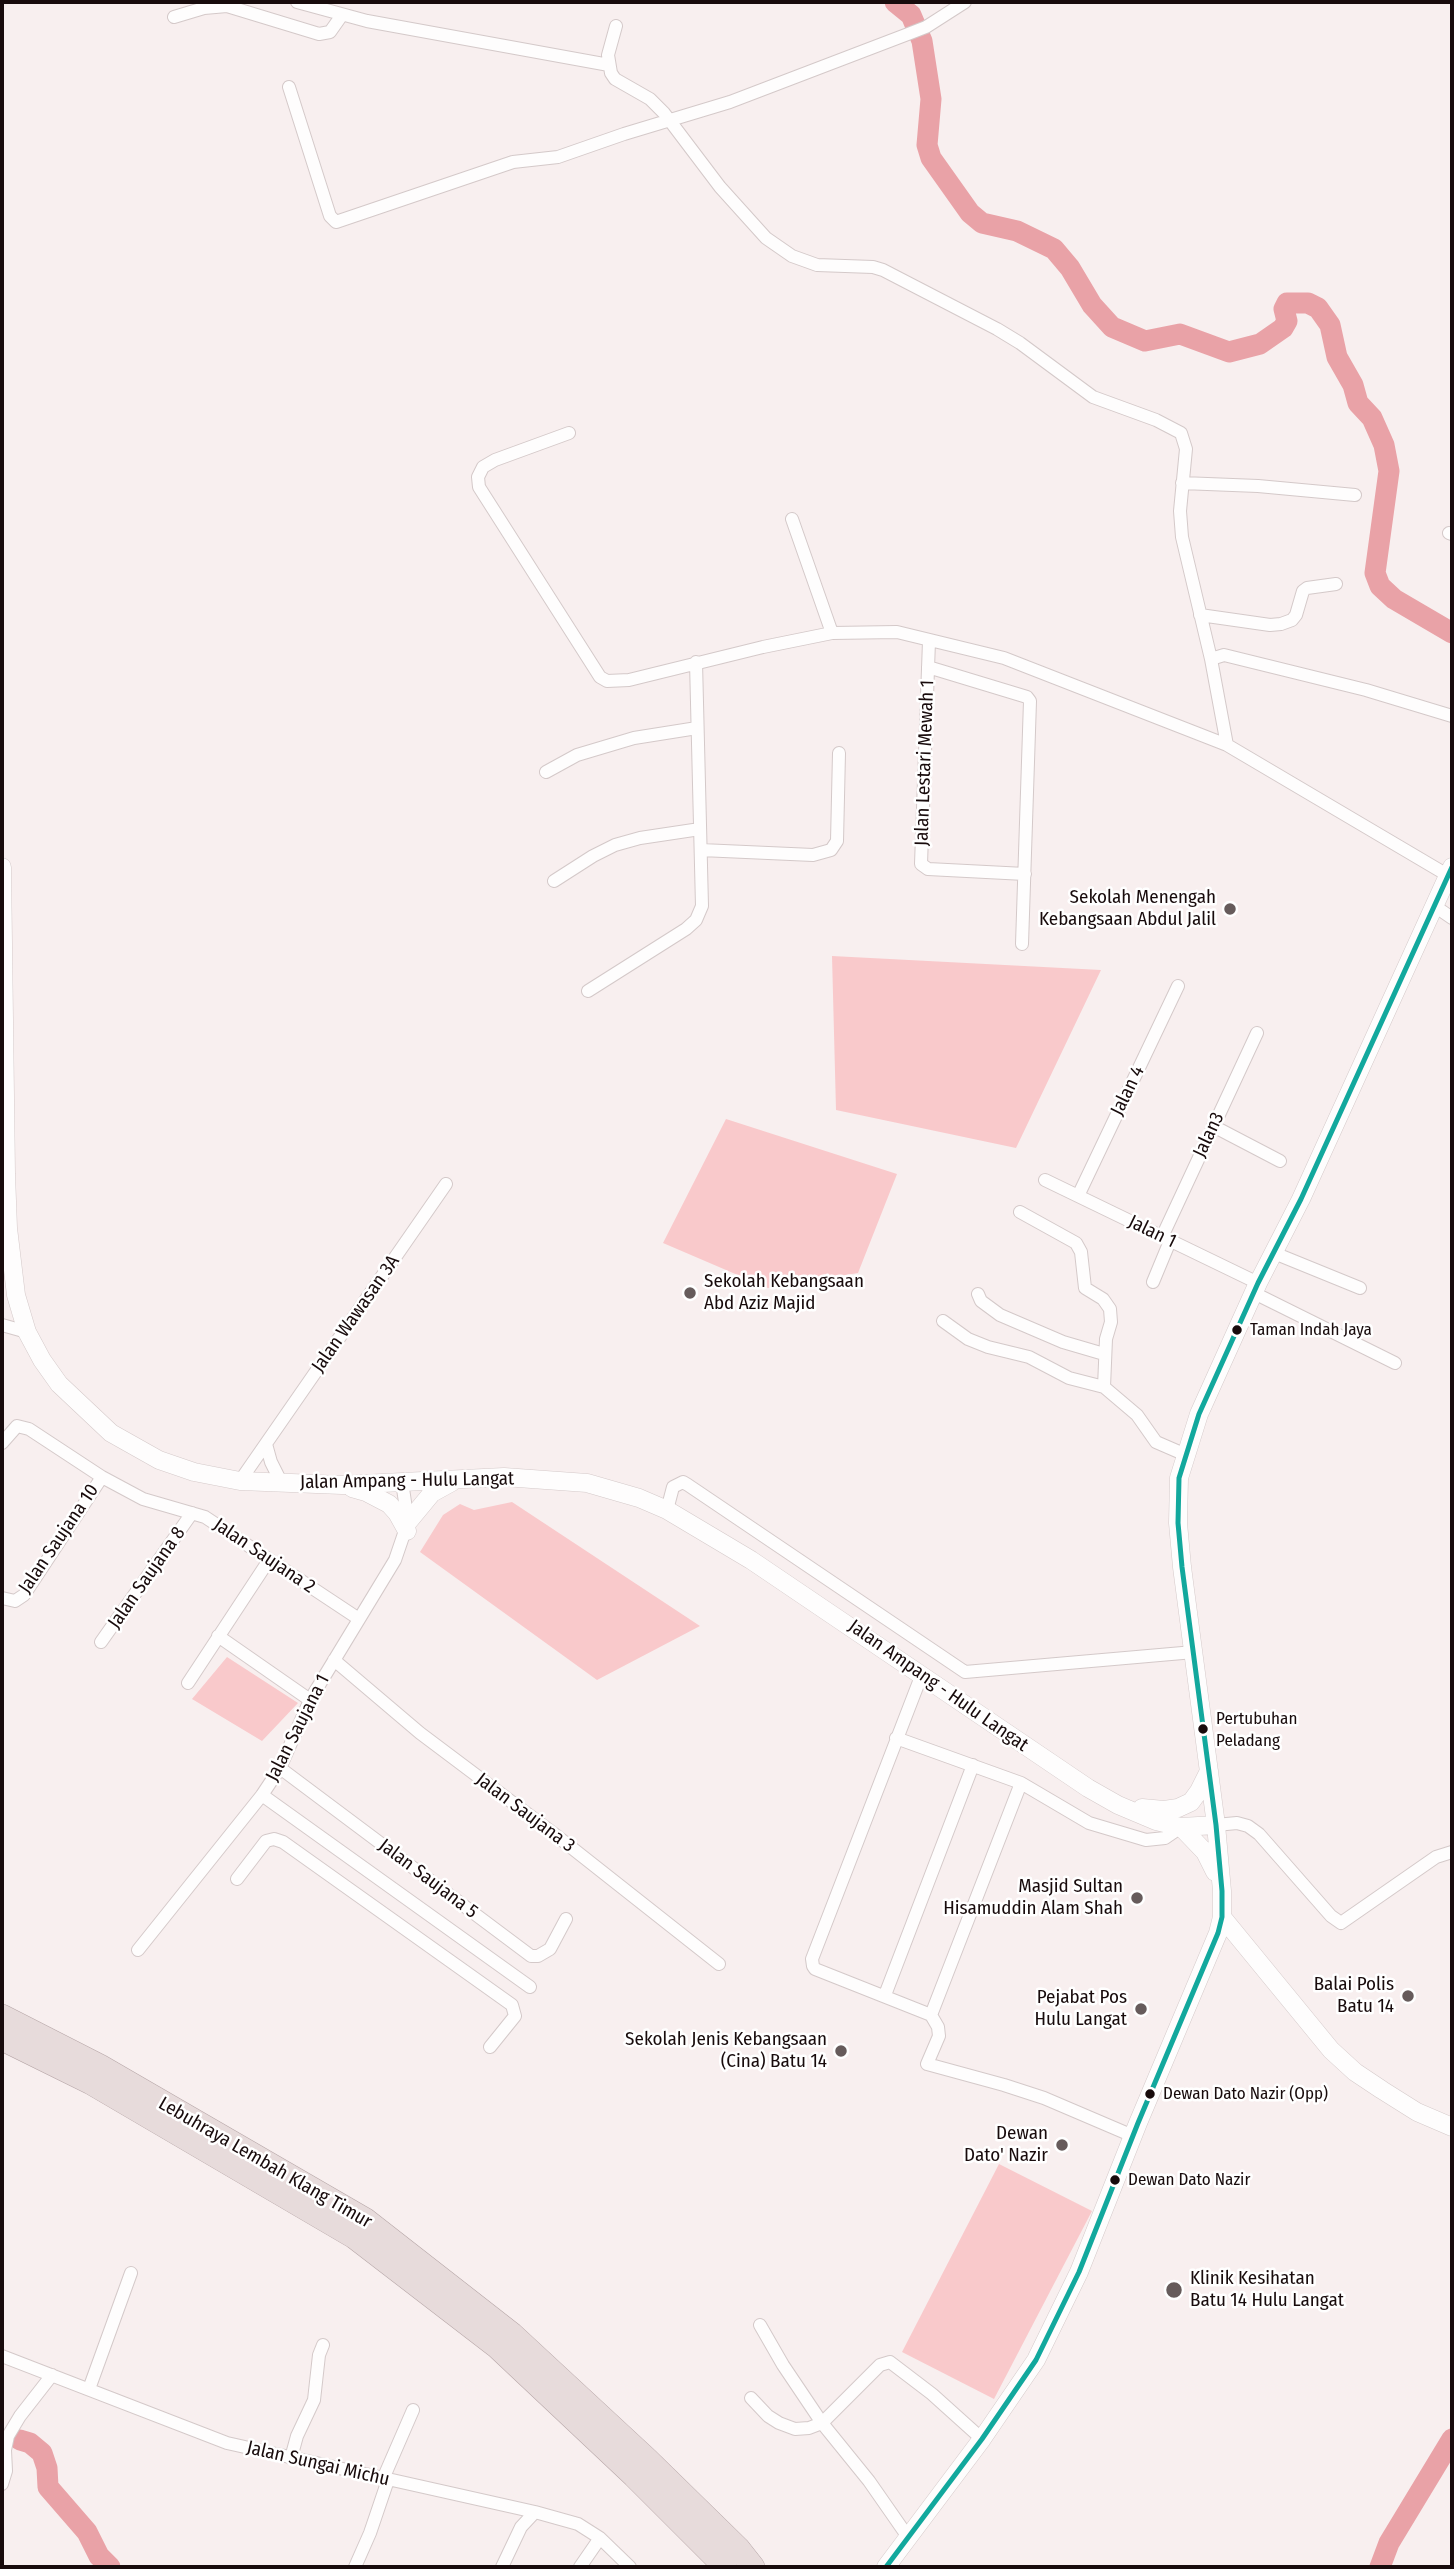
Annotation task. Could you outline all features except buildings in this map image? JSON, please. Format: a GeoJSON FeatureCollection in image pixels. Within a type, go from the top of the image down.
{"type":"FeatureCollection","features":[{"type":"Feature","properties":{"kind":"highway","name":"Lebuhraya Lembah Klang Timur"},"geometry":{"type":"LineString","coordinates":[[2,2016],[100,2066],[366,2220],[648,2460],[738,2548],[753,2567]]}},
{"type":"Feature","properties":{"kind":"highway","name":"Lebuhraya Lembah Klang Timur"},"geometry":{"type":"LineString","coordinates":[[2,2039],[91,2082],[354,2237],[505,2340],[725,2567]]}},
{"type":"Feature","properties":{"kind":"street"},"geometry":{"type":"LineString","coordinates":[[297,2],[342,15],[609,65]]}},
{"type":"Feature","properties":{"kind":"street"},"geometry":{"type":"LineString","coordinates":[[289,87],[330,216],[336,222],[513,162],[558,157],[730,102],[926,27],[965,2]]}},
{"type":"Feature","properties":{"kind":"street"},"geometry":{"type":"LineString","coordinates":[[174,17],[204,8],[227,6],[318,34],[330,32],[342,15]]}},
{"type":"Feature","properties":{"kind":"street"},"geometry":{"type":"LineString","coordinates":[[615,26],[608,55],[615,79],[650,99],[670,120],[720,187],[766,238],[792,256],[817,265],[873,267],[883,270],[997,329],[1093,397],[1174,428],[1184,439],[1186,449],[1180,511],[1182,537],[1211,659],[1227,745]]}},
{"type":"Feature","properties":{"kind":"street"},"geometry":{"type":"LineString","coordinates":[[569,433],[483,467],[478,477],[479,487],[600,677],[616,682],[629,680],[696,662],[832,634],[897,632],[1004,657],[1227,745],[1450,871],[1436,907],[1199,1414],[1179,1478],[1178,1523],[1216,1825],[1222,1917],[1214,1945],[1079,2272],[1036,2360],[982,2439],[886,2567]]}},
{"type":"Feature","properties":{"kind":"street"},"geometry":{"type":"LineString","coordinates":[[1182,483],[1258,486],[1355,495]]}},
{"type":"Feature","properties":{"kind":"street"},"geometry":{"type":"LineString","coordinates":[[792,519],[832,634]]}},
{"type":"Feature","properties":{"kind":"street"},"geometry":{"type":"LineString","coordinates":[[1200,615],[1270,625],[1281,624],[1292,620],[1296,615],[1303,591],[1307,588],[1336,584]]}},
{"type":"Feature","properties":{"kind":"street","name":"Jalan Lestari Mewah 1"},"geometry":{"type":"LineString","coordinates":[[929,640],[921,864],[928,869],[1025,874]]}},
{"type":"Feature","properties":{"kind":"street"},"geometry":{"type":"LineString","coordinates":[[1211,659],[1224,655],[1366,690],[1452,716]]}},
{"type":"Feature","properties":{"kind":"street"},"geometry":{"type":"LineString","coordinates":[[588,991],[686,929],[696,920],[702,906],[696,662]]}},
{"type":"Feature","properties":{"kind":"street"},"geometry":{"type":"LineString","coordinates":[[928,667],[1029,699],[1022,944]]}},
{"type":"Feature","properties":{"kind":"street"},"geometry":{"type":"LineString","coordinates":[[546,772],[577,755],[634,738],[696,728]]}},
{"type":"Feature","properties":{"kind":"street"},"geometry":{"type":"LineString","coordinates":[[701,850],[813,855],[831,850],[837,841],[839,752]]}},
{"type":"Feature","properties":{"kind":"street"},"geometry":{"type":"LineString","coordinates":[[554,881],[615,845],[640,838],[700,829]]}},
{"type":"Feature","properties":{"kind":"street","name":"Jalan Ampang - Hulu Langat"},"geometry":{"type":"LineString","coordinates":[[2,867],[4,1126],[11,1266],[16,1295],[27,1332],[59,1384],[111,1433],[159,1460],[194,1472],[240,1481],[342,1485],[505,1477],[587,1483],[639,1498],[667,1510],[751,1560],[922,1674],[1059,1770],[1118,1805],[1156,1821],[1181,1827],[1216,1825]]}},
{"type":"Feature","properties":{"kind":"street"},"geometry":{"type":"LineString","coordinates":[[1436,907],[1452,918]]}},
{"type":"Feature","properties":{"kind":"street","name":"Jalan 4"},"geometry":{"type":"LineString","coordinates":[[1078,1196],[1178,986]]}},
{"type":"Feature","properties":{"kind":"street","name":"Jalan3"},"geometry":{"type":"LineString","coordinates":[[1153,1282],[1166,1239],[1213,1126],[1257,1033]]}},
{"type":"Feature","properties":{"kind":"street"},"geometry":{"type":"LineString","coordinates":[[1213,1126],[1280,1161]]}},
{"type":"Feature","properties":{"kind":"street","name":"Jalan 1"},"geometry":{"type":"LineString","coordinates":[[1045,1180],[1166,1239],[1395,1363]]}},
{"type":"Feature","properties":{"kind":"street","name":"Jalan Wawasan 3A"},"geometry":{"type":"LineString","coordinates":[[240,1481],[446,1184]]}},
{"type":"Feature","properties":{"kind":"street"},"geometry":{"type":"LineString","coordinates":[[1020,1212],[1076,1243],[1080,1248],[1085,1288],[1103,1299],[1110,1309],[1111,1322],[1104,1354],[1104,1387]]}},
{"type":"Feature","properties":{"kind":"street"},"geometry":{"type":"LineString","coordinates":[[1274,1252],[1360,1289]]}},
{"type":"Feature","properties":{"kind":"street"},"geometry":{"type":"LineString","coordinates":[[978,1294],[981,1301],[1000,1315],[1063,1342],[1104,1354]]}},
{"type":"Feature","properties":{"kind":"street"},"geometry":{"type":"LineString","coordinates":[[943,1321],[968,1339],[1029,1357],[1069,1378],[1104,1387],[1136,1415],[1156,1442],[1186,1455]]}},
{"type":"Feature","properties":{"kind":"street"},"geometry":{"type":"LineString","coordinates":[[2,1325],[27,1332]]}},
{"type":"Feature","properties":{"kind":"street","name":"Jalan Saujana 2"},"geometry":{"type":"LineString","coordinates":[[2,1443],[17,1426],[29,1429],[143,1499],[205,1517],[359,1619]]}},
{"type":"Feature","properties":{"kind":"street"},"geometry":{"type":"LineString","coordinates":[[267,1444],[271,1462],[282,1484]]}},
{"type":"Feature","properties":{"kind":"street","name":"Jalan Saujana 10"},"geometry":{"type":"LineString","coordinates":[[2,1598],[15,1601],[24,1595],[102,1476]]}},
{"type":"Feature","properties":{"kind":"street"},"geometry":{"type":"LineString","coordinates":[[407,1526],[432,1493],[458,1479]]}},
{"type":"Feature","properties":{"kind":"street"},"geometry":{"type":"LineString","coordinates":[[402,1482],[407,1526]]}},
{"type":"Feature","properties":{"kind":"street"},"geometry":{"type":"LineString","coordinates":[[667,1510],[673,1487],[683,1482],[965,1672],[1194,1652]]}},
{"type":"Feature","properties":{"kind":"street"},"geometry":{"type":"LineString","coordinates":[[342,1485],[366,1492],[389,1504],[407,1526]]}},
{"type":"Feature","properties":{"kind":"street","name":"Jalan Saujana 8"},"geometry":{"type":"LineString","coordinates":[[101,1642],[192,1513]]}},
{"type":"Feature","properties":{"kind":"street","name":"Jalan Saujana 1"},"geometry":{"type":"LineString","coordinates":[[138,1950],[280,1769],[310,1700],[395,1560],[407,1526]]}},
{"type":"Feature","properties":{"kind":"street"},"geometry":{"type":"LineString","coordinates":[[188,1683],[269,1560]]}},
{"type":"Feature","properties":{"kind":"street"},"geometry":{"type":"LineString","coordinates":[[218,1636],[310,1700]]}},
{"type":"Feature","properties":{"kind":"street","name":"Jalan Saujana 3"},"geometry":{"type":"LineString","coordinates":[[334,1660],[420,1733],[553,1833],[719,1964]]}},
{"type":"Feature","properties":{"kind":"street"},"geometry":{"type":"LineString","coordinates":[[922,1674],[812,1959],[815,1969],[931,2015],[938,2027],[939,2036],[927,2064],[1044,2098],[1133,2136]]}},
{"type":"Feature","properties":{"kind":"street"},"geometry":{"type":"LineString","coordinates":[[896,1738],[1021,1783],[1088,1823],[1156,1840],[1165,1838],[1181,1827],[1206,1852],[1215,1872],[1222,1917],[1331,2050],[1355,2072],[1417,2112],[1452,2127]]}},
{"type":"Feature","properties":{"kind":"street"},"geometry":{"type":"LineString","coordinates":[[885,1995],[973,1765]]}},
{"type":"Feature","properties":{"kind":"street","name":"Jalan Saujana 5"},"geometry":{"type":"LineString","coordinates":[[280,1769],[531,1956],[538,1956],[550,1949],[566,1919]]}},
{"type":"Feature","properties":{"kind":"street"},"geometry":{"type":"LineString","coordinates":[[1118,1805],[1164,1810],[1178,1808],[1191,1802],[1209,1770]]}},
{"type":"Feature","properties":{"kind":"street"},"geometry":{"type":"LineString","coordinates":[[931,2015],[1021,1783]]}},
{"type":"Feature","properties":{"kind":"street","name":"Jalan Saujana 5"},"geometry":{"type":"LineString","coordinates":[[262,1795],[530,1987]]}},
{"type":"Feature","properties":{"kind":"street"},"geometry":{"type":"LineString","coordinates":[[1216,1825],[1237,1823],[1248,1826],[1259,1834],[1331,1916],[1342,1923],[1436,1857],[1452,1852]]}},
{"type":"Feature","properties":{"kind":"street"},"geometry":{"type":"LineString","coordinates":[[237,1879],[266,1841],[274,1839],[283,1842],[512,2005],[515,2016],[489,2047]]}},
{"type":"Feature","properties":{"kind":"street"},"geometry":{"type":"LineString","coordinates":[[399,1924],[413,1903]]}},
{"type":"Feature","properties":{"kind":"street"},"geometry":{"type":"LineString","coordinates":[[89,2389],[131,2273]]}},
{"type":"Feature","properties":{"kind":"street"},"geometry":{"type":"LineString","coordinates":[[760,2325],[822,2423],[869,2481],[908,2537]]}},
{"type":"Feature","properties":{"kind":"street"},"geometry":{"type":"LineString","coordinates":[[291,2458],[297,2436],[314,2400],[318,2355],[323,2345]]}},
{"type":"Feature","properties":{"kind":"street","name":"Jalan Sungai Michu"},"geometry":{"type":"LineString","coordinates":[[2,2356],[227,2442],[578,2524],[600,2538],[630,2567]]}},
{"type":"Feature","properties":{"kind":"street"},"geometry":{"type":"LineString","coordinates":[[751,2398],[768,2416],[795,2429],[822,2423],[880,2365],[890,2362],[932,2394],[982,2439]]}},
{"type":"Feature","properties":{"kind":"street"},"geometry":{"type":"LineString","coordinates":[[2,2484],[6,2471],[5,2450],[8,2436],[52,2375]]}},
{"type":"Feature","properties":{"kind":"street"},"geometry":{"type":"LineString","coordinates":[[355,2567],[370,2533],[385,2480],[413,2410]]}},
{"type":"Feature","properties":{"kind":"street"},"geometry":{"type":"LineString","coordinates":[[502,2567],[521,2528],[535,2512]]}},
{"type":"Feature","properties":{"kind":"street"},"geometry":{"type":"LineString","coordinates":[[580,2567],[600,2538]]}},
{"type":"Feature","properties":{"kind":"shaded area"},"geometry":{"type":"Polygon","coordinates":[[[832,956],[1101,970],[1016,1148],[836,1110],[832,956]]]}},
{"type":"Feature","properties":{"kind":"shaded area"},"geometry":{"type":"Polygon","coordinates":[[[726,1119],[897,1174],[858,1273],[768,1288],[663,1243],[726,1119]]]}},
{"type":"Feature","properties":{"kind":"shaded area"},"geometry":{"type":"Polygon","coordinates":[[[512,1502],[700,1626],[597,1680],[420,1552],[443,1515],[460,1504],[474,1510],[512,1502]]]}},
{"type":"Feature","properties":{"kind":"shaded area"},"geometry":{"type":"Polygon","coordinates":[[[227,1657],[298,1703],[262,1741],[192,1699],[227,1657]]]}},
{"type":"Feature","properties":{"kind":"shaded area"},"geometry":{"type":"Polygon","coordinates":[[[999,2164],[1092,2211],[994,2399],[902,2352],[999,2164]]]}},
{"type":"Feature","properties":{"kind":"waterway"},"geometry":{"type":"LineString","coordinates":[[895,2],[911,15],[922,41],[931,99],[927,145],[931,158],[970,213],[982,223],[1017,231],[1054,249],[1070,268],[1092,305],[1112,327],[1145,341],[1180,334],[1229,352],[1260,344],[1283,328],[1287,321],[1284,309],[1287,303],[1308,303],[1318,308],[1330,325],[1337,357],[1353,385],[1358,403],[1372,418],[1384,445],[1389,471],[1375,573],[1380,586],[1394,599],[1452,633]]}},
{"type":"Feature","properties":{"kind":"waterway"},"geometry":{"type":"LineString","coordinates":[[1380,2567],[1389,2543],[1452,2439]]}},
{"type":"Feature","properties":{"kind":"waterway"},"geometry":{"type":"LineString","coordinates":[[20,2440],[30,2443],[42,2453],[47,2468],[48,2487],[87,2532],[99,2556],[110,2567]]}},
{"type":"Feature","properties":{"kind":"transit line"},"geometry":{"type":"LineString","coordinates":[[886,2567],[982,2439],[1036,2360],[1079,2272],[1218,1933],[1222,1917],[1222,1891],[1216,1825],[1182,1567],[1178,1523],[1179,1478],[1199,1414],[1258,1283],[1301,1199],[1452,867]]}},
{"type":"Feature","properties":{"kind":"place","name":"Sekolah Menengah Kebangsaan Abdul Jalil"},"geometry":{"type":"Point","coordinates":[1230,909]}},
{"type":"Feature","properties":{"kind":"place","name":"Sekolah Kebangsaan Abd Aziz Majid"},"geometry":{"type":"Point","coordinates":[690,1293]}},
{"type":"Feature","properties":{"kind":"place","name":"Taman Indah Jaya"},"geometry":{"type":"Point","coordinates":[1237,1330]}},
{"type":"Feature","properties":{"kind":"place","name":"Pertubuhan Peladang"},"geometry":{"type":"Point","coordinates":[1203,1729]}},
{"type":"Feature","properties":{"kind":"place","name":"Masjid Sultan Hisamuddin Alam Shah"},"geometry":{"type":"Point","coordinates":[1137,1898]}},
{"type":"Feature","properties":{"kind":"place","name":"Balai Polis Batu 14"},"geometry":{"type":"Point","coordinates":[1408,1996]}},
{"type":"Feature","properties":{"kind":"place","name":"Pejabat Pos Hulu Langat"},"geometry":{"type":"Point","coordinates":[1141,2009]}},
{"type":"Feature","properties":{"kind":"place","name":"Sekolah Jenis Kebangsaan (Cina) Batu 14"},"geometry":{"type":"Point","coordinates":[841,2051]}},
{"type":"Feature","properties":{"kind":"place","name":"Dewan Dato Nazir (Opp)"},"geometry":{"type":"Point","coordinates":[1150,2094]}},
{"type":"Feature","properties":{"kind":"place","name":"Dewan Dato' Nazir"},"geometry":{"type":"Point","coordinates":[1062,2145]}},
{"type":"Feature","properties":{"kind":"place","name":"Dewan Dato Nazir"},"geometry":{"type":"Point","coordinates":[1115,2180]}},
{"type":"Feature","properties":{"kind":"place","name":"Klinik Kesihatan Batu 14 Hulu Langat"},"geometry":{"type":"Point","coordinates":[1174,2290]}}]}
